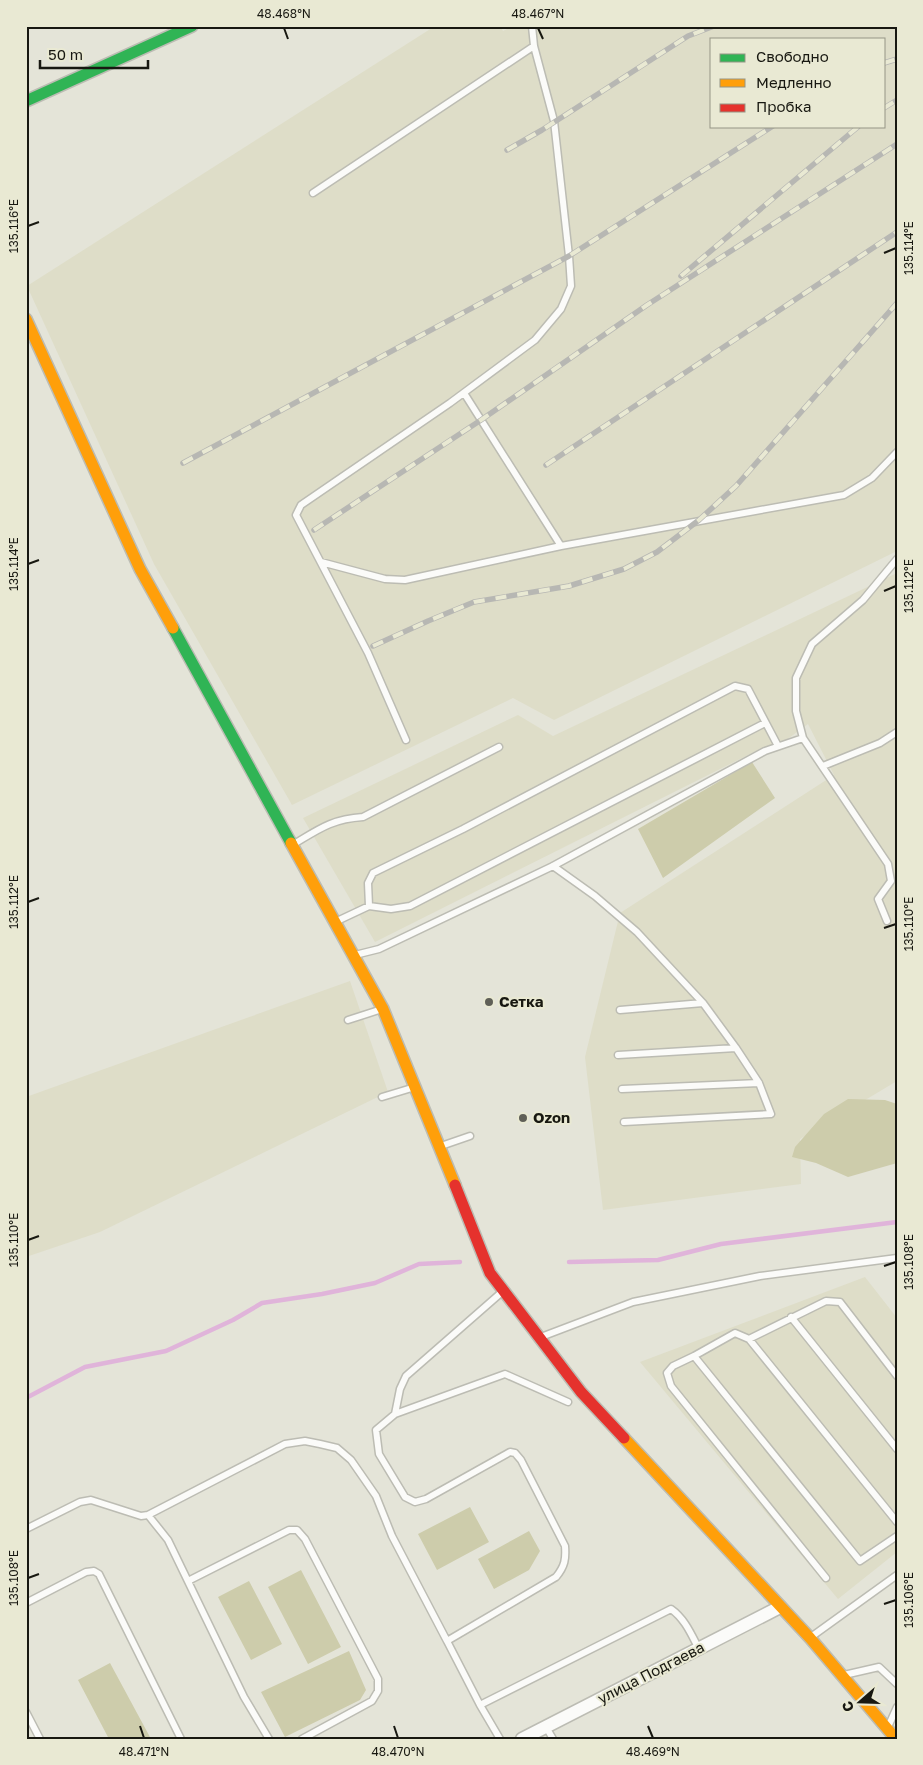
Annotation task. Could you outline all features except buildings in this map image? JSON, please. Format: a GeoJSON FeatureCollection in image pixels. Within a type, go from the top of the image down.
{"type":"FeatureCollection","features":[{"type":"Feature","properties":{"kind":"street"},"geometry":{"type":"LineString","coordinates":[[26,101],[192,26]]}},
{"type":"Feature","properties":{"kind":"street"},"geometry":{"type":"LineString","coordinates":[[26,320],[140,569],[383,1009],[490,1273],[581,1392],[810,1638],[896,1739]]}},
{"type":"Feature","properties":{"kind":"street","name":"улица Подгаева"},"geometry":{"type":"LineString","coordinates":[[522,1739],[780,1607]]}},
{"type":"Feature","properties":{"kind":"lane"},"geometry":{"type":"LineString","coordinates":[[406,740],[368,653],[296,515],[301,505],[464,393],[535,340],[561,309],[571,286],[569,256],[554,121],[534,46],[532,26]]}},
{"type":"Feature","properties":{"kind":"lane"},"geometry":{"type":"LineString","coordinates":[[313,193],[534,46]]}},
{"type":"Feature","properties":{"kind":"lane"},"geometry":{"type":"LineString","coordinates":[[464,393],[560,546]]}},
{"type":"Feature","properties":{"kind":"lane"},"geometry":{"type":"LineString","coordinates":[[321,562],[385,579],[405,580],[560,546],[844,495],[872,478],[897,452]]}},
{"type":"Feature","properties":{"kind":"lane"},"geometry":{"type":"LineString","coordinates":[[887,921],[878,899],[891,881],[888,864],[803,738],[796,711],[796,678],[812,644],[863,600],[897,559]]}},
{"type":"Feature","properties":{"kind":"lane"},"geometry":{"type":"LineString","coordinates":[[369,906],[368,883],[373,873],[463,829],[735,686],[748,689],[778,746]]}},
{"type":"Feature","properties":{"kind":"lane"},"geometry":{"type":"LineString","coordinates":[[335,922],[369,906],[391,909],[410,906],[765,723]]}},
{"type":"Feature","properties":{"kind":"lane"},"geometry":{"type":"LineString","coordinates":[[823,766],[880,743],[897,732]]}},
{"type":"Feature","properties":{"kind":"lane"},"geometry":{"type":"LineString","coordinates":[[354,956],[379,949],[553,866],[764,751],[803,738]]}},
{"type":"Feature","properties":{"kind":"lane"},"geometry":{"type":"LineString","coordinates":[[292,845],[326,824],[346,818],[363,817],[499,747]]}},
{"type":"Feature","properties":{"kind":"lane"},"geometry":{"type":"LineString","coordinates":[[553,866],[595,896],[637,932],[703,1004],[759,1083],[771,1114],[624,1122]]}},
{"type":"Feature","properties":{"kind":"lane"},"geometry":{"type":"LineString","coordinates":[[620,1010],[703,1004]]}},
{"type":"Feature","properties":{"kind":"lane"},"geometry":{"type":"LineString","coordinates":[[348,1020],[383,1009]]}},
{"type":"Feature","properties":{"kind":"lane"},"geometry":{"type":"LineString","coordinates":[[618,1055],[736,1048]]}},
{"type":"Feature","properties":{"kind":"lane"},"geometry":{"type":"LineString","coordinates":[[622,1089],[759,1083]]}},
{"type":"Feature","properties":{"kind":"lane"},"geometry":{"type":"LineString","coordinates":[[382,1098],[416,1087]]}},
{"type":"Feature","properties":{"kind":"lane"},"geometry":{"type":"LineString","coordinates":[[440,1146],[470,1136]]}},
{"type":"Feature","properties":{"kind":"lane"},"geometry":{"type":"LineString","coordinates":[[539,1338],[633,1302],[760,1276],[897,1258]]}},
{"type":"Feature","properties":{"kind":"lane"},"geometry":{"type":"LineString","coordinates":[[395,1414],[400,1389],[406,1376],[503,1292]]}},
{"type":"Feature","properties":{"kind":"lane"},"geometry":{"type":"LineString","coordinates":[[749,1340],[826,1302],[840,1302],[897,1376]]}},
{"type":"Feature","properties":{"kind":"lane"},"geometry":{"type":"LineString","coordinates":[[791,1318],[897,1449]]}},
{"type":"Feature","properties":{"kind":"lane"},"geometry":{"type":"LineString","coordinates":[[826,1578],[671,1386],[667,1373],[673,1366],[735,1333],[749,1340],[897,1522]]}},
{"type":"Feature","properties":{"kind":"lane"},"geometry":{"type":"LineString","coordinates":[[694,1356],[860,1561],[897,1536]]}},
{"type":"Feature","properties":{"kind":"lane"},"geometry":{"type":"LineString","coordinates":[[447,1641],[556,1577],[563,1569],[566,1560],[565,1546],[521,1460],[515,1453],[510,1452],[426,1499],[415,1502],[405,1497],[379,1454],[376,1430],[395,1414],[505,1374],[568,1402]]}},
{"type":"Feature","properties":{"kind":"lane"},"geometry":{"type":"LineString","coordinates":[[26,1529],[80,1502],[91,1500],[141,1516],[148,1515],[285,1444],[305,1441],[337,1448],[351,1460],[376,1496],[392,1536],[480,1705],[500,1739]]}},
{"type":"Feature","properties":{"kind":"lane"},"geometry":{"type":"LineString","coordinates":[[148,1515],[168,1540],[244,1697],[269,1739]]}},
{"type":"Feature","properties":{"kind":"lane"},"geometry":{"type":"LineString","coordinates":[[188,1581],[289,1530],[298,1530],[305,1539],[378,1679],[378,1690],[372,1701],[368,1704],[302,1739]]}},
{"type":"Feature","properties":{"kind":"lane"},"geometry":{"type":"LineString","coordinates":[[26,1603],[86,1572],[94,1571],[99,1574],[181,1739]]}},
{"type":"Feature","properties":{"kind":"lane"},"geometry":{"type":"LineString","coordinates":[[810,1638],[897,1574]]}},
{"type":"Feature","properties":{"kind":"lane"},"geometry":{"type":"LineString","coordinates":[[480,1705],[671,1609],[678,1614],[688,1627],[699,1650]]}},
{"type":"Feature","properties":{"kind":"lane"},"geometry":{"type":"LineString","coordinates":[[842,1676],[878,1667],[897,1684]]}},
{"type":"Feature","properties":{"kind":"lane"},"geometry":{"type":"LineString","coordinates":[[887,1728],[897,1707]]}},
{"type":"Feature","properties":{"kind":"lane"},"geometry":{"type":"LineString","coordinates":[[26,1712],[40,1739]]}},
{"type":"Feature","properties":{"kind":"lane"},"geometry":{"type":"LineString","coordinates":[[546,1727],[553,1739]]}},
{"type":"Feature","properties":{"kind":"shaded area"},"geometry":{"type":"Polygon","coordinates":[[[435,26],[500,26],[503,31],[513,26],[897,26],[897,551],[554,720],[513,698],[292,805],[154,564],[27,286],[435,26]]]}},
{"type":"Feature","properties":{"kind":"shaded area"},"geometry":{"type":"Polygon","coordinates":[[[897,573],[897,1081],[800,1139],[801,1184],[603,1210],[585,1057],[620,913],[834,775],[808,724],[778,746],[764,747],[375,942],[303,818],[518,715],[553,736],[897,573]]]}},
{"type":"Feature","properties":{"kind":"shaded area"},"geometry":{"type":"Polygon","coordinates":[[[752,762],[775,798],[663,878],[638,829],[752,762]]]}},
{"type":"Feature","properties":{"kind":"shaded area"},"geometry":{"type":"Polygon","coordinates":[[[350,981],[388,1092],[100,1232],[26,1257],[26,1097],[350,981]]]}},
{"type":"Feature","properties":{"kind":"shaded area"},"geometry":{"type":"Polygon","coordinates":[[[848,1099],[885,1100],[897,1104],[897,1163],[848,1177],[816,1163],[792,1157],[795,1147],[824,1114],[848,1099]]]}},
{"type":"Feature","properties":{"kind":"shaded area"},"geometry":{"type":"Polygon","coordinates":[[[865,1277],[897,1318],[897,1552],[838,1599],[640,1362],[865,1277]]]}},
{"type":"Feature","properties":{"kind":"shaded area"},"geometry":{"type":"Polygon","coordinates":[[[470,1507],[489,1542],[437,1570],[418,1534],[470,1507]]]}},
{"type":"Feature","properties":{"kind":"shaded area"},"geometry":{"type":"Polygon","coordinates":[[[529,1531],[540,1551],[529,1570],[494,1589],[478,1559],[529,1531]]]}},
{"type":"Feature","properties":{"kind":"shaded area"},"geometry":{"type":"Polygon","coordinates":[[[301,1570],[341,1647],[308,1664],[268,1587],[301,1570]]]}},
{"type":"Feature","properties":{"kind":"shaded area"},"geometry":{"type":"Polygon","coordinates":[[[249,1581],[282,1644],[251,1660],[218,1597],[249,1581]]]}},
{"type":"Feature","properties":{"kind":"shaded area"},"geometry":{"type":"Polygon","coordinates":[[[349,1651],[366,1690],[360,1700],[285,1737],[261,1692],[349,1651]]]}},
{"type":"Feature","properties":{"kind":"shaded area"},"geometry":{"type":"Polygon","coordinates":[[[110,1663],[151,1739],[109,1739],[78,1680],[110,1663]]]}},
{"type":"Feature","properties":{"kind":"waterway"},"geometry":{"type":"LineString","coordinates":[[569,1262],[658,1260],[721,1244],[897,1222]]}},
{"type":"Feature","properties":{"kind":"waterway"},"geometry":{"type":"LineString","coordinates":[[26,1398],[85,1367],[166,1351],[233,1320],[262,1303],[322,1294],[375,1283],[419,1264],[460,1262]]}},
{"type":"Feature","properties":{"kind":"railway"},"geometry":{"type":"LineString","coordinates":[[507,150],[542,130],[688,36],[714,26]]}},
{"type":"Feature","properties":{"kind":"railway"},"geometry":{"type":"LineString","coordinates":[[886,62],[897,59]]}},
{"type":"Feature","properties":{"kind":"railway"},"geometry":{"type":"LineString","coordinates":[[886,107],[897,100]]}},
{"type":"Feature","properties":{"kind":"railway"},"geometry":{"type":"LineString","coordinates":[[183,463],[569,256],[770,128]]}},
{"type":"Feature","properties":{"kind":"railway"},"geometry":{"type":"LineString","coordinates":[[681,276],[857,128]]}},
{"type":"Feature","properties":{"kind":"railway"},"geometry":{"type":"LineString","coordinates":[[314,530],[481,420],[647,305],[897,144]]}},
{"type":"Feature","properties":{"kind":"railway"},"geometry":{"type":"LineString","coordinates":[[546,465],[897,232]]}},
{"type":"Feature","properties":{"kind":"railway"},"geometry":{"type":"LineString","coordinates":[[373,646],[474,602],[569,586],[624,569],[657,552],[699,520],[736,486],[897,303]]}},
{"type":"Feature","properties":{"kind":"traffic: fast"},"geometry":{"type":"LineString","coordinates":[[26,101],[192,26]]}},
{"type":"Feature","properties":{"kind":"traffic: fast"},"geometry":{"type":"LineString","coordinates":[[173,628],[291,843]]}},
{"type":"Feature","properties":{"kind":"traffic: slow"},"geometry":{"type":"LineString","coordinates":[[26,319],[140,569],[173,628]]}},
{"type":"Feature","properties":{"kind":"traffic: slow"},"geometry":{"type":"LineString","coordinates":[[291,843],[383,1009],[455,1185]]}},
{"type":"Feature","properties":{"kind":"traffic: slow"},"geometry":{"type":"LineString","coordinates":[[624,1438],[810,1638],[896,1739]]}},
{"type":"Feature","properties":{"kind":"traffic: jam"},"geometry":{"type":"LineString","coordinates":[[455,1185],[490,1273],[581,1392],[624,1438]]}},
{"type":"Feature","properties":{"kind":"place","name":"Сетка"},"geometry":{"type":"Point","coordinates":[489,1002]}},
{"type":"Feature","properties":{"kind":"place","name":"Ozon"},"geometry":{"type":"Point","coordinates":[523,1118]}}]}
